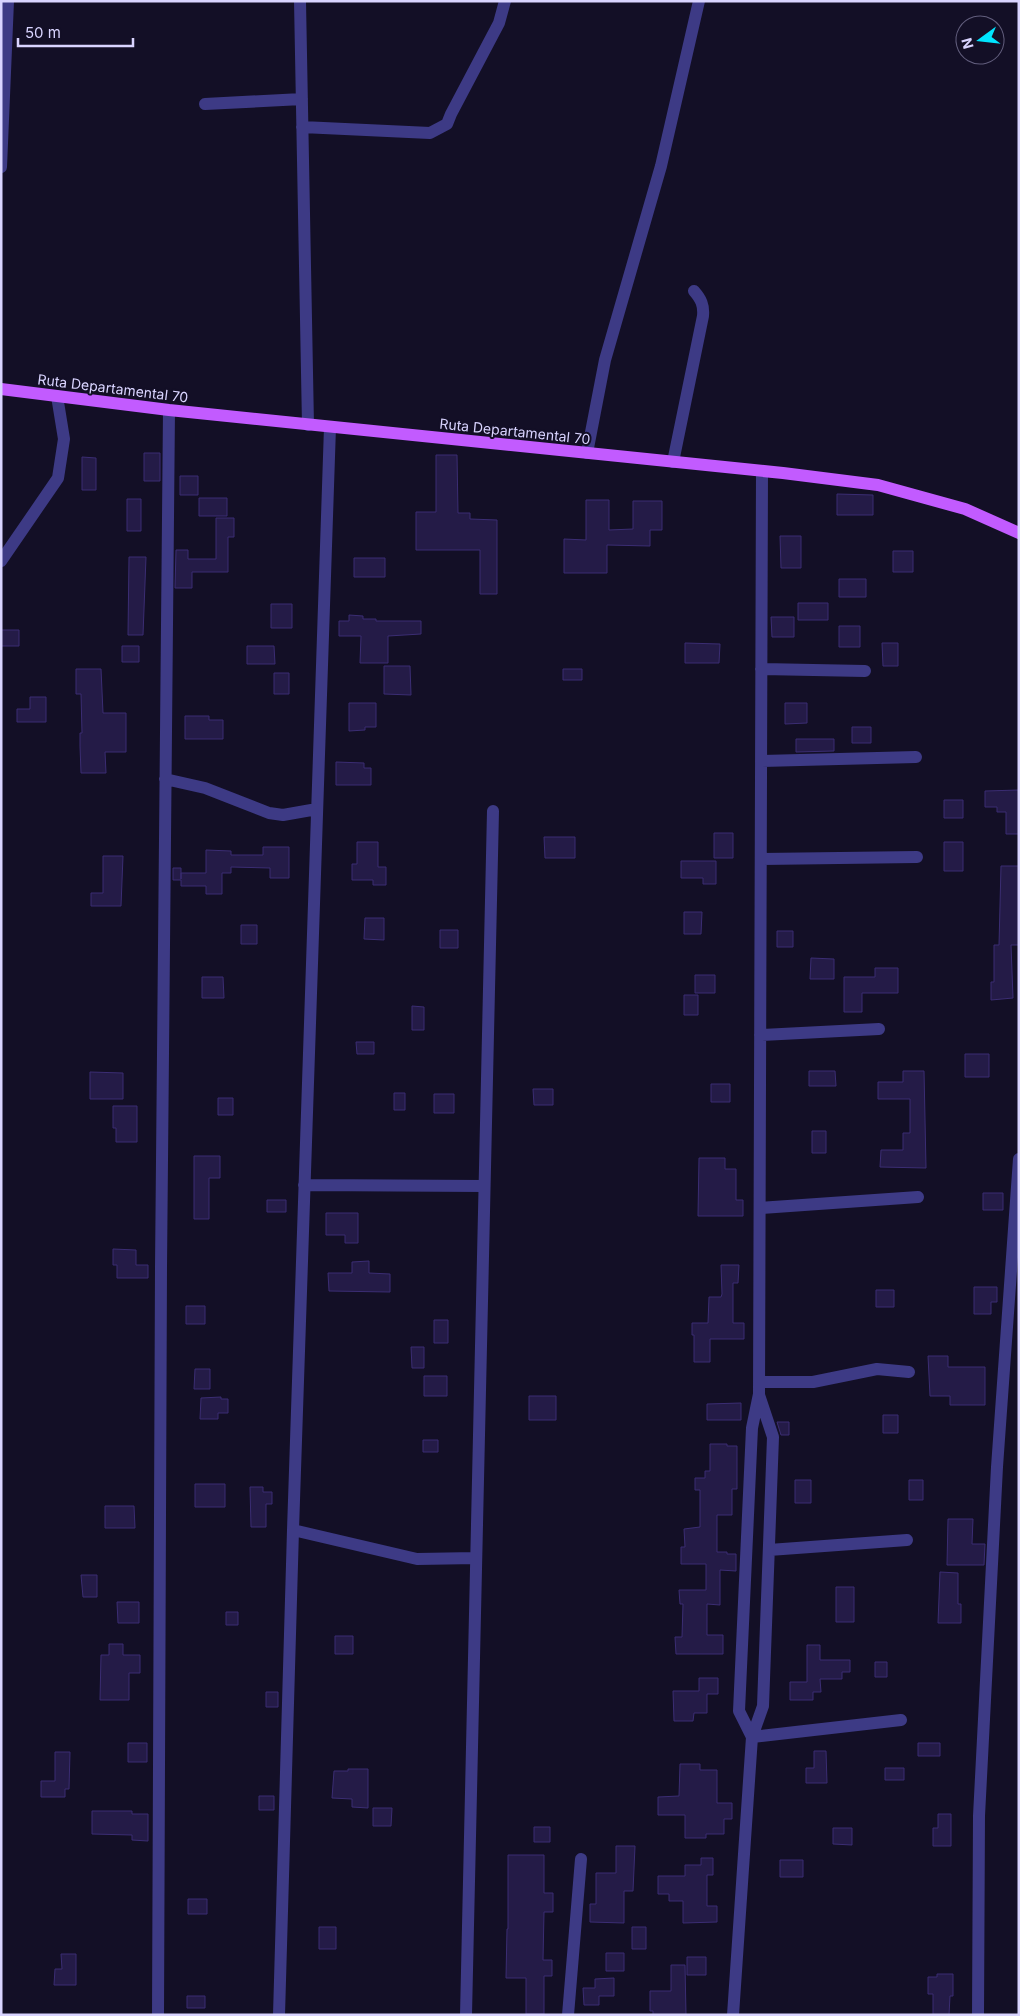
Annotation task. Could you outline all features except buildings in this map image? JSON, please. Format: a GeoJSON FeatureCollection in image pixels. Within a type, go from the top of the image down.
{"type":"FeatureCollection","features":[{"type":"Feature","properties":{"kind":"main road","name":"Ruta Departamental 70"},"geometry":{"type":"LineString","coordinates":[[1,389],[169,410],[762,471],[878,485],[964,509],[1019,533]]}},
{"type":"Feature","properties":{"kind":"street"},"geometry":{"type":"LineString","coordinates":[[1,167],[8,1]]}},
{"type":"Feature","properties":{"kind":"street"},"geometry":{"type":"LineString","coordinates":[[300,1],[308,425]]}},
{"type":"Feature","properties":{"kind":"street"},"geometry":{"type":"LineString","coordinates":[[302,128],[430,133],[447,124],[499,23],[504,1]]}},
{"type":"Feature","properties":{"kind":"street"},"geometry":{"type":"LineString","coordinates":[[587,453],[605,360],[661,166],[699,1]]}},
{"type":"Feature","properties":{"kind":"street"},"geometry":{"type":"LineString","coordinates":[[206,104],[302,99]]}},
{"type":"Feature","properties":{"kind":"street"},"geometry":{"type":"LineString","coordinates":[[673,462],[704,308],[701,299],[694,290]]}},
{"type":"Feature","properties":{"kind":"street"},"geometry":{"type":"LineString","coordinates":[[1,561],[58,478],[64,439],[57,396]]}},
{"type":"Feature","properties":{"kind":"street"},"geometry":{"type":"LineString","coordinates":[[158,2015],[160,1278],[169,410]]}},
{"type":"Feature","properties":{"kind":"street"},"geometry":{"type":"LineString","coordinates":[[279,2015],[304,1185],[330,427]]}},
{"type":"Feature","properties":{"kind":"street"},"geometry":{"type":"LineString","coordinates":[[752,1737],[739,1711],[752,1428],[759,1388],[762,471]]}},
{"type":"Feature","properties":{"kind":"street"},"geometry":{"type":"LineString","coordinates":[[761,669],[865,671]]}},
{"type":"Feature","properties":{"kind":"street"},"geometry":{"type":"LineString","coordinates":[[761,761],[916,757]]}},
{"type":"Feature","properties":{"kind":"street"},"geometry":{"type":"LineString","coordinates":[[165,779],[205,788],[269,813],[292,814],[318,809]]}},
{"type":"Feature","properties":{"kind":"street"},"geometry":{"type":"LineString","coordinates":[[466,2015],[492,812]]}},
{"type":"Feature","properties":{"kind":"street"},"geometry":{"type":"LineString","coordinates":[[761,859],[917,857]]}},
{"type":"Feature","properties":{"kind":"street"},"geometry":{"type":"LineString","coordinates":[[760,1035],[879,1029]]}},
{"type":"Feature","properties":{"kind":"street"},"geometry":{"type":"LineString","coordinates":[[978,2015],[978,1816],[996,1477],[1019,1159]]}},
{"type":"Feature","properties":{"kind":"street"},"geometry":{"type":"LineString","coordinates":[[304,1185],[484,1186]]}},
{"type":"Feature","properties":{"kind":"street"},"geometry":{"type":"LineString","coordinates":[[760,1208],[918,1197]]}},
{"type":"Feature","properties":{"kind":"street"},"geometry":{"type":"LineString","coordinates":[[759,1388],[813,1382],[877,1369],[909,1372]]}},
{"type":"Feature","properties":{"kind":"street"},"geometry":{"type":"LineString","coordinates":[[733,2015],[752,1737],[763,1706],[774,1436],[759,1388]]}},
{"type":"Feature","properties":{"kind":"street"},"geometry":{"type":"LineString","coordinates":[[293,1530],[417,1558],[476,1558]]}},
{"type":"Feature","properties":{"kind":"street"},"geometry":{"type":"LineString","coordinates":[[769,1550],[907,1540]]}},
{"type":"Feature","properties":{"kind":"street"},"geometry":{"type":"LineString","coordinates":[[752,1737],[901,1720]]}},
{"type":"Feature","properties":{"kind":"street"},"geometry":{"type":"LineString","coordinates":[[568,2015],[581,1859]]}}]}
